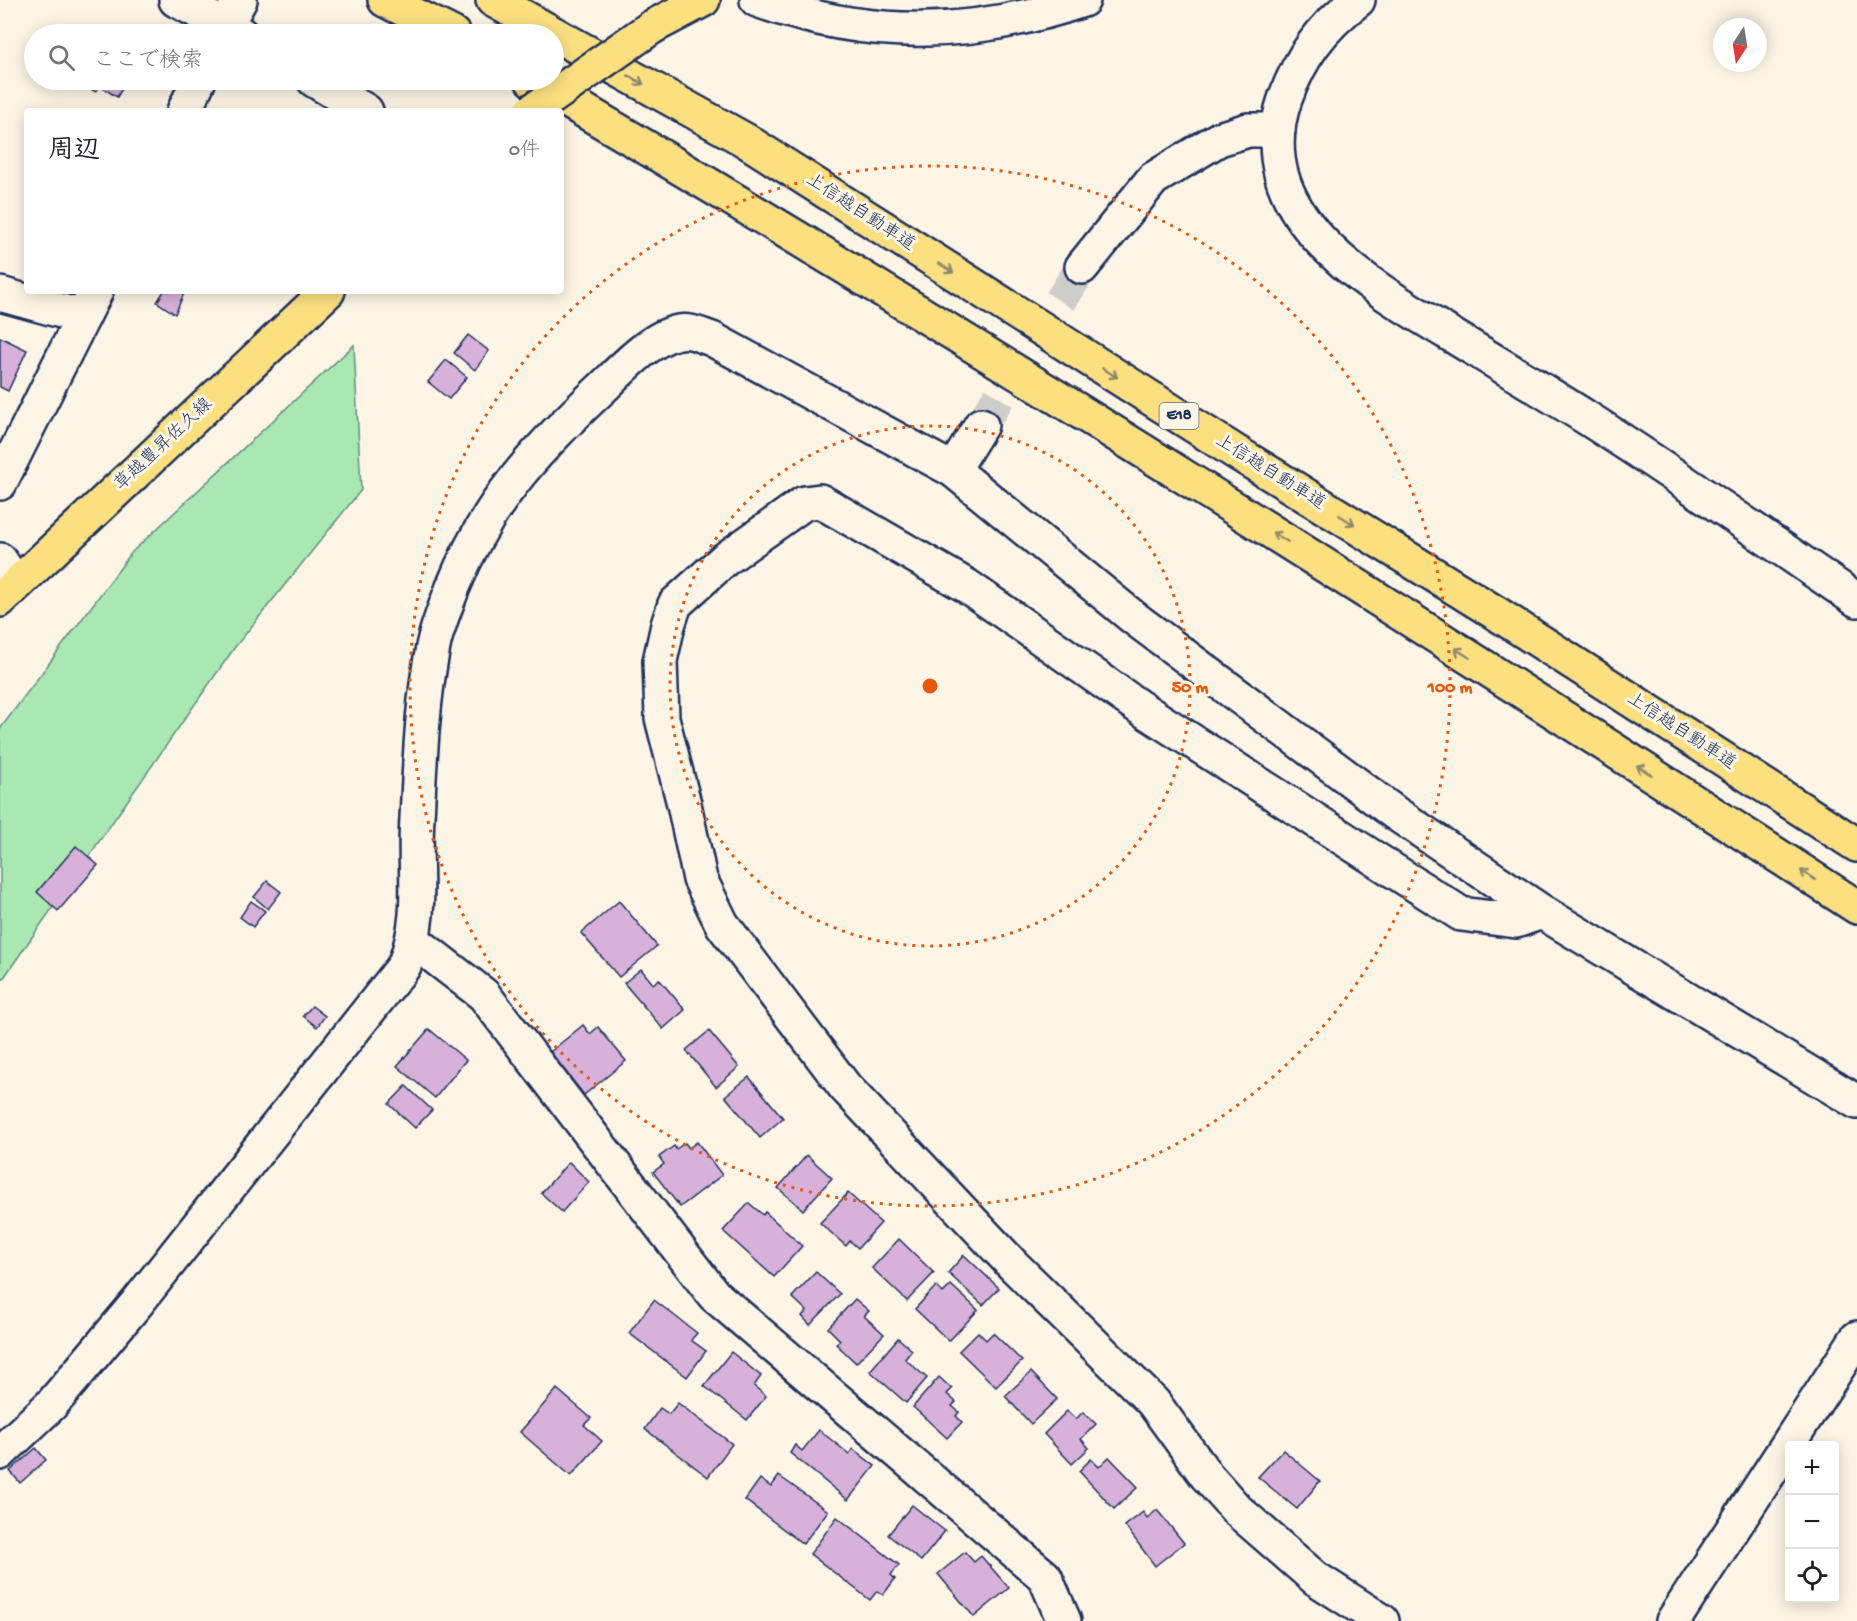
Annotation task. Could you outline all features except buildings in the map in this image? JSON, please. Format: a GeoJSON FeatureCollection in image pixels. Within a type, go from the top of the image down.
{"type":"FeatureCollection","features":[{"type":"Feature","properties":{"kind":"main road"},"geometry":{"type":"LineString","coordinates":[[385,0],[433,24]]}},
{"type":"Feature","properties":{"kind":"main road","name":"上信越自動車道"},"geometry":{"type":"LineString","coordinates":[[493,0],[536,24]]}},
{"type":"Feature","properties":{"kind":"main road"},"geometry":{"type":"LineString","coordinates":[[564,89],[652,27],[702,0]]}},
{"type":"Feature","properties":{"kind":"main road","name":"上信越自動車道"},"geometry":{"type":"LineString","coordinates":[[564,39],[745,140],[1234,451],[1499,615],[1857,845]]}},
{"type":"Feature","properties":{"kind":"main road"},"geometry":{"type":"LineString","coordinates":[[549,90],[721,190],[1207,491],[1857,907]]}},
{"type":"Feature","properties":{"kind":"main road"},"geometry":{"type":"LineString","coordinates":[[536,108],[562,90]]}},
{"type":"Feature","properties":{"kind":"main road","name":"草越豊昇佐久線"},"geometry":{"type":"LineString","coordinates":[[5,581],[325,294]]}},
{"type":"Feature","properties":{"kind":"street"},"geometry":{"type":"LineString","coordinates":[[176,0],[232,21]]}},
{"type":"Feature","properties":{"kind":"street"},"geometry":{"type":"LineString","coordinates":[[757,0],[828,21],[876,28],[921,30],[962,29],[1008,22],[1083,0]]}},
{"type":"Feature","properties":{"kind":"street"},"geometry":{"type":"LineString","coordinates":[[1358,0],[1337,15],[1301,59],[1282,109],[1278,130],[1280,158],[1286,185],[1300,215],[1321,243],[1347,268],[1381,292],[1586,418],[1857,600]]}},
{"type":"Feature","properties":{"kind":"street"},"geometry":{"type":"LineString","coordinates":[[185,108],[194,90]]}},
{"type":"Feature","properties":{"kind":"street"},"geometry":{"type":"LineString","coordinates":[[331,90],[361,108]]}},
{"type":"Feature","properties":{"kind":"street"},"geometry":{"type":"LineString","coordinates":[[1082,267],[1153,179],[1219,139],[1248,130],[1278,130]]}},
{"type":"Feature","properties":{"kind":"street"},"geometry":{"type":"LineString","coordinates":[[0,294],[89,304],[0,483]]}},
{"type":"Feature","properties":{"kind":"street"},"geometry":{"type":"LineString","coordinates":[[0,1454],[52,1404],[136,1303],[404,966],[414,941],[418,894],[415,848],[424,703],[433,645],[468,550],[497,501],[553,434],[648,346],[670,334],[689,332],[712,339],[953,470],[1143,625],[1395,813],[1542,912],[1857,1102]]}},
{"type":"Feature","properties":{"kind":"street"},"geometry":{"type":"LineString","coordinates":[[953,470],[981,425]]}},
{"type":"Feature","properties":{"kind":"street"},"geometry":{"type":"LineString","coordinates":[[1382,1621],[1315,1578],[1237,1510],[1206,1475],[1153,1402],[1013,1265],[845,1087],[722,924],[700,879],[662,718],[660,661],[675,604],[724,560],[804,503],[820,501],[967,586],[1139,707],[1461,914],[1516,921],[1542,912]]}},
{"type":"Feature","properties":{"kind":"street"},"geometry":{"type":"LineString","coordinates":[[414,941],[484,995],[714,1295],[1046,1577],[1064,1621]]}},
{"type":"Feature","properties":{"kind":"street"},"geometry":{"type":"LineString","coordinates":[[1673,1621],[1857,1338]]}},
{"type":"Feature","properties":{"kind":"green space"},"geometry":{"type":"Polygon","coordinates":[[[354,345],[361,490],[235,647],[0,983],[0,729],[132,552],[354,345]]]}},
{"type":"Feature","properties":{"kind":"tunnel"},"geometry":{"type":"LineString","coordinates":[[981,425],[1082,267]]}}]}
